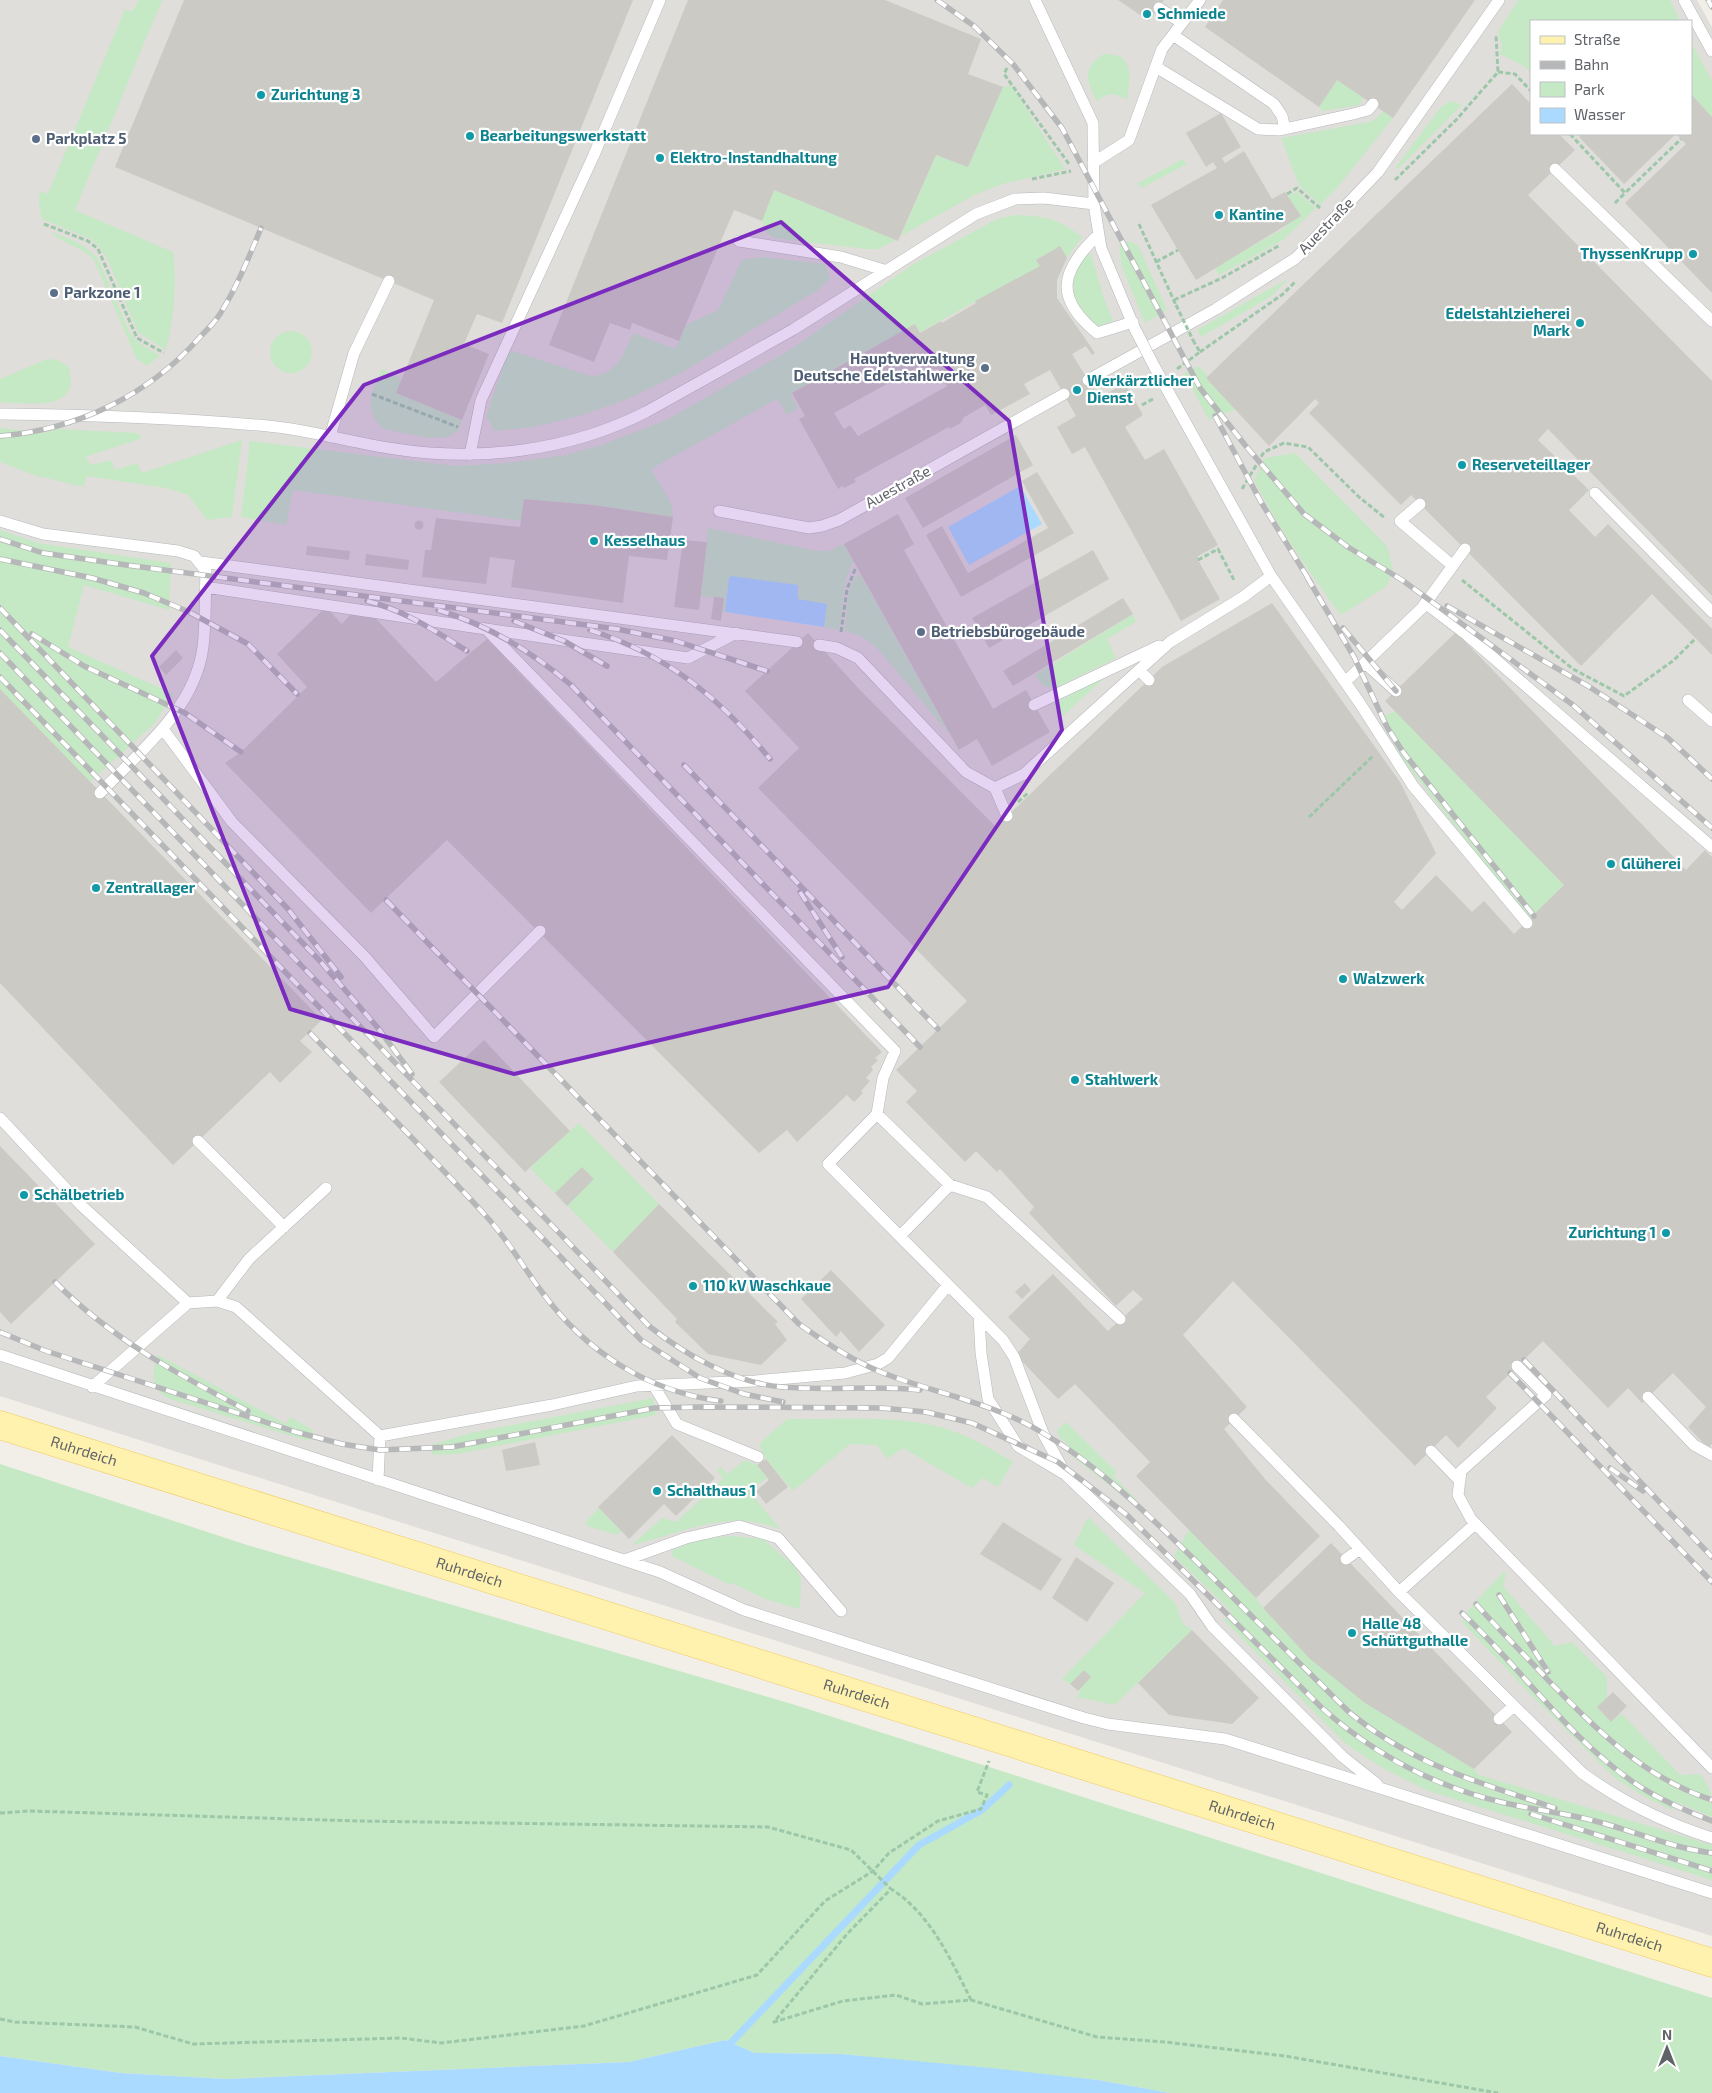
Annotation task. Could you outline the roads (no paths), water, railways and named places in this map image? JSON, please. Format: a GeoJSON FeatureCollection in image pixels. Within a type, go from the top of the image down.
{"type":"FeatureCollection","features":[{"type":"Feature","properties":{"kind":"main road","name":"Ruhrdeich"},"geometry":{"type":"LineString","coordinates":[[0,1425],[1712,1963]]}},
{"type":"Feature","properties":{"kind":"lane"},"geometry":{"type":"LineString","coordinates":[[470,455],[481,400],[593,157],[660,0]]}},
{"type":"Feature","properties":{"kind":"lane"},"geometry":{"type":"LineString","coordinates":[[1035,0],[1093,123],[1094,204],[1098,235],[1109,269],[1154,366],[1271,576],[1345,682],[1413,786],[1526,923]]}},
{"type":"Feature","properties":{"kind":"lane"},"geometry":{"type":"LineString","coordinates":[[1093,164],[1129,140],[1162,48],[1200,0]]}},
{"type":"Feature","properties":{"kind":"lane","name":"Auestraße"},"geometry":{"type":"LineString","coordinates":[[1088,380],[1216,309],[1296,258],[1378,172],[1499,0]]}},
{"type":"Feature","properties":{"kind":"lane"},"geometry":{"type":"LineString","coordinates":[[1684,0],[1712,51]]}},
{"type":"Feature","properties":{"kind":"lane"},"geometry":{"type":"LineString","coordinates":[[1159,8],[1182,23]]}},
{"type":"Feature","properties":{"kind":"lane"},"geometry":{"type":"LineString","coordinates":[[1173,35],[1274,104],[1282,116],[1285,129]]}},
{"type":"Feature","properties":{"kind":"lane"},"geometry":{"type":"LineString","coordinates":[[1156,67],[1258,129],[1285,129],[1368,110],[1373,104]]}},
{"type":"Feature","properties":{"kind":"lane"},"geometry":{"type":"LineString","coordinates":[[1555,169],[1712,322]]}},
{"type":"Feature","properties":{"kind":"lane"},"geometry":{"type":"LineString","coordinates":[[0,414],[166,419],[270,426],[395,449],[470,455],[535,447],[589,435],[621,425],[794,329],[976,214],[1016,200],[1044,198],[1094,204]]}},
{"type":"Feature","properties":{"kind":"lane"},"geometry":{"type":"LineString","coordinates":[[1098,235],[1083,250],[1071,268],[1067,289],[1068,301],[1082,321],[1097,333],[1134,325]]}},
{"type":"Feature","properties":{"kind":"lane"},"geometry":{"type":"LineString","coordinates":[[738,241],[841,257],[887,271]]}},
{"type":"Feature","properties":{"kind":"lane"},"geometry":{"type":"LineString","coordinates":[[330,437],[354,353],[389,281]]}},
{"type":"Feature","properties":{"kind":"lane","name":"Auestraße"},"geometry":{"type":"LineString","coordinates":[[720,511],[794,526],[822,526],[839,520],[1064,394]]}},
{"type":"Feature","properties":{"kind":"lane"},"geometry":{"type":"LineString","coordinates":[[1596,493],[1712,612]]}},
{"type":"Feature","properties":{"kind":"lane"},"geometry":{"type":"LineString","coordinates":[[1420,504],[1400,521],[1453,566]]}},
{"type":"Feature","properties":{"kind":"lane"},"geometry":{"type":"LineString","coordinates":[[0,521],[43,534],[178,551],[194,556],[206,570],[203,647],[199,667],[178,709],[164,729],[100,793]]}},
{"type":"Feature","properties":{"kind":"lane"},"geometry":{"type":"LineString","coordinates":[[1345,682],[1425,603],[1465,549]]}},
{"type":"Feature","properties":{"kind":"lane"},"geometry":{"type":"LineString","coordinates":[[201,562],[798,642]]}},
{"type":"Feature","properties":{"kind":"lane"},"geometry":{"type":"LineString","coordinates":[[1034,705],[1170,642],[1243,597],[1271,576]]}},
{"type":"Feature","properties":{"kind":"lane"},"geometry":{"type":"LineString","coordinates":[[205,586],[688,658],[736,634]]}},
{"type":"Feature","properties":{"kind":"lane"},"geometry":{"type":"LineString","coordinates":[[1425,603],[1467,635],[1712,847]]}},
{"type":"Feature","properties":{"kind":"lane"},"geometry":{"type":"LineString","coordinates":[[486,629],[895,1051],[883,1078],[877,1114],[828,1164],[1002,1340],[1014,1357],[1043,1433],[1066,1475]]}},
{"type":"Feature","properties":{"kind":"lane"},"geometry":{"type":"LineString","coordinates":[[995,788],[1024,774],[1170,642]]}},
{"type":"Feature","properties":{"kind":"lane"},"geometry":{"type":"LineString","coordinates":[[819,645],[837,648],[858,658],[966,772],[995,788],[1007,816]]}},
{"type":"Feature","properties":{"kind":"lane"},"geometry":{"type":"LineString","coordinates":[[1365,663],[1396,690]]}},
{"type":"Feature","properties":{"kind":"lane"},"geometry":{"type":"LineString","coordinates":[[1139,670],[1149,680]]}},
{"type":"Feature","properties":{"kind":"lane"},"geometry":{"type":"LineString","coordinates":[[1688,700],[1712,721]]}},
{"type":"Feature","properties":{"kind":"lane"},"geometry":{"type":"LineString","coordinates":[[164,729],[232,822],[365,957],[434,1037],[540,931]]}},
{"type":"Feature","properties":{"kind":"lane"},"geometry":{"type":"LineString","coordinates":[[877,1114],[950,1185],[987,1197],[1120,1319]]}},
{"type":"Feature","properties":{"kind":"lane"},"geometry":{"type":"LineString","coordinates":[[0,1118],[82,1206],[188,1303]]}},
{"type":"Feature","properties":{"kind":"lane"},"geometry":{"type":"LineString","coordinates":[[198,1141],[284,1227]]}},
{"type":"Feature","properties":{"kind":"lane"},"geometry":{"type":"LineString","coordinates":[[900,1236],[950,1185]]}},
{"type":"Feature","properties":{"kind":"lane"},"geometry":{"type":"LineString","coordinates":[[217,1301],[250,1260],[326,1188]]}},
{"type":"Feature","properties":{"kind":"lane"},"geometry":{"type":"LineString","coordinates":[[380,1436],[637,1386],[755,1381],[845,1373],[878,1364],[888,1358],[948,1285]]}},
{"type":"Feature","properties":{"kind":"lane"},"geometry":{"type":"LineString","coordinates":[[92,1387],[188,1303],[217,1301],[236,1307],[380,1436]]}},
{"type":"Feature","properties":{"kind":"lane"},"geometry":{"type":"LineString","coordinates":[[979,1316],[981,1353],[988,1399],[1018,1446],[1066,1475],[1190,1594],[1212,1626],[1343,1757],[1387,1790]]}},
{"type":"Feature","properties":{"kind":"lane"},"geometry":{"type":"LineString","coordinates":[[0,1355],[92,1387],[625,1560],[681,1580],[720,1601],[744,1610],[1084,1718],[1108,1724],[1225,1739],[1712,1893]]}},
{"type":"Feature","properties":{"kind":"lane"},"geometry":{"type":"LineString","coordinates":[[1518,1366],[1546,1395],[1461,1471],[1458,1495],[1475,1524],[1712,1768]]}},
{"type":"Feature","properties":{"kind":"lane"},"geometry":{"type":"LineString","coordinates":[[654,1386],[678,1424],[758,1456]]}},
{"type":"Feature","properties":{"kind":"lane"},"geometry":{"type":"LineString","coordinates":[[1648,1397],[1694,1445],[1712,1455]]}},
{"type":"Feature","properties":{"kind":"lane"},"geometry":{"type":"LineString","coordinates":[[1234,1419],[1399,1592],[1582,1773],[1604,1789],[1664,1822],[1712,1838]]}},
{"type":"Feature","properties":{"kind":"lane"},"geometry":{"type":"LineString","coordinates":[[378,1480],[380,1436]]}},
{"type":"Feature","properties":{"kind":"lane"},"geometry":{"type":"LineString","coordinates":[[1431,1451],[1460,1481]]}},
{"type":"Feature","properties":{"kind":"lane"},"geometry":{"type":"LineString","coordinates":[[1399,1592],[1475,1524]]}},
{"type":"Feature","properties":{"kind":"lane"},"geometry":{"type":"LineString","coordinates":[[625,1560],[686,1538],[739,1526],[778,1538],[841,1611]]}},
{"type":"Feature","properties":{"kind":"lane"},"geometry":{"type":"LineString","coordinates":[[1346,1559],[1360,1549]]}},
{"type":"Feature","properties":{"kind":"lane"},"geometry":{"type":"LineString","coordinates":[[1499,1719],[1514,1706]]}},
{"type":"Feature","properties":{"kind":"water"},"geometry":{"type":"Polygon","coordinates":[[[1020,486],[1042,524],[969,565],[948,527],[1020,486]]]}},
{"type":"Feature","properties":{"kind":"water"},"geometry":{"type":"Polygon","coordinates":[[[731,576],[798,585],[798,599],[827,604],[824,627],[725,612],[729,578],[731,576]]]}},
{"type":"Feature","properties":{"kind":"water"},"geometry":{"type":"Polygon","coordinates":[[[725,2040],[755,2053],[841,2054],[991,2068],[1098,2080],[1170,2093],[0,2093],[0,2056],[121,2073],[226,2079],[629,2062],[725,2040]]]}},
{"type":"Feature","properties":{"kind":"waterway"},"geometry":{"type":"LineString","coordinates":[[725,2049],[919,1845],[982,1810],[1009,1785]]}},
{"type":"Feature","properties":{"kind":"railway"},"geometry":{"type":"LineString","coordinates":[[937,0],[974,26],[1013,64],[1062,128],[1200,388],[1245,445],[1304,514],[1348,547],[1402,580],[1573,705],[1712,828]]}},
{"type":"Feature","properties":{"kind":"railway"},"geometry":{"type":"LineString","coordinates":[[1708,0],[1712,7]]}},
{"type":"Feature","properties":{"kind":"railway"},"geometry":{"type":"LineString","coordinates":[[0,436],[57,426],[84,417],[110,406],[158,376],[180,358],[218,317],[237,283],[261,228]]}},
{"type":"Feature","properties":{"kind":"railway"},"geometry":{"type":"LineString","coordinates":[[1215,416],[1261,502],[1311,583]]}},
{"type":"Feature","properties":{"kind":"railway"},"geometry":{"type":"LineString","coordinates":[[0,539],[43,553],[617,629],[676,641],[767,671]]}},
{"type":"Feature","properties":{"kind":"railway"},"geometry":{"type":"LineString","coordinates":[[0,559],[92,578],[144,593],[189,612],[248,644],[297,694]]}},
{"type":"Feature","properties":{"kind":"railway"},"geometry":{"type":"LineString","coordinates":[[1307,577],[1354,657],[1387,727],[1403,752],[1534,916]]}},
{"type":"Feature","properties":{"kind":"railway"},"geometry":{"type":"LineString","coordinates":[[367,601],[394,610],[431,629],[467,651]]}},
{"type":"Feature","properties":{"kind":"railway"},"geometry":{"type":"LineString","coordinates":[[1447,606],[1588,686],[1668,738],[1712,779]]}},
{"type":"Feature","properties":{"kind":"railway"},"geometry":{"type":"LineString","coordinates":[[0,608],[288,909],[341,977]]}},
{"type":"Feature","properties":{"kind":"railway"},"geometry":{"type":"LineString","coordinates":[[438,610],[474,623],[508,640],[525,650],[571,685],[920,1047]]}},
{"type":"Feature","properties":{"kind":"railway"},"geometry":{"type":"LineString","coordinates":[[514,621],[564,641],[607,666]]}},
{"type":"Feature","properties":{"kind":"railway"},"geometry":{"type":"LineString","coordinates":[[1343,628],[1396,691]]}},
{"type":"Feature","properties":{"kind":"railway"},"geometry":{"type":"LineString","coordinates":[[0,630],[319,960],[378,1028],[412,1074]]}},
{"type":"Feature","properties":{"kind":"railway"},"geometry":{"type":"LineString","coordinates":[[590,630],[643,652],[667,665],[690,681],[731,716],[770,759]]}},
{"type":"Feature","properties":{"kind":"railway"},"geometry":{"type":"LineString","coordinates":[[32,634],[84,666],[185,713],[241,752]]}},
{"type":"Feature","properties":{"kind":"railway"},"geometry":{"type":"LineString","coordinates":[[0,653],[649,1326],[678,1347],[711,1366],[746,1380],[782,1387],[799,1388],[920,1390]]}},
{"type":"Feature","properties":{"kind":"railway"},"geometry":{"type":"LineString","coordinates":[[0,677],[641,1340],[700,1378],[744,1394],[783,1402]]}},
{"type":"Feature","properties":{"kind":"railway"},"geometry":{"type":"LineString","coordinates":[[684,765],[938,1029]]}},
{"type":"Feature","properties":{"kind":"railway"},"geometry":{"type":"LineString","coordinates":[[800,892],[842,957]]}},
{"type":"Feature","properties":{"kind":"railway"},"geometry":{"type":"LineString","coordinates":[[386,900],[799,1324],[833,1347],[869,1367],[1007,1415],[1025,1423],[1065,1447],[1105,1477],[1144,1511],[1350,1713],[1374,1731],[1399,1747],[1448,1771],[1555,1808]]}},
{"type":"Feature","properties":{"kind":"railway"},"geometry":{"type":"LineString","coordinates":[[310,1033],[486,1216],[542,1292],[578,1333],[598,1350],[644,1378],[694,1396],[721,1401]]}},
{"type":"Feature","properties":{"kind":"railway"},"geometry":{"type":"LineString","coordinates":[[55,1282],[99,1321],[122,1338],[171,1369],[248,1411]]}},
{"type":"Feature","properties":{"kind":"railway"},"geometry":{"type":"LineString","coordinates":[[0,1332],[46,1351],[296,1432],[342,1444],[380,1450],[452,1447],[654,1408],[881,1408],[926,1412],[972,1423],[1058,1462],[1127,1515],[1322,1708],[1363,1740],[1407,1767],[1454,1788],[1479,1796],[1584,1818],[1682,1847],[1712,1853]]}},
{"type":"Feature","properties":{"kind":"railway"},"geometry":{"type":"LineString","coordinates":[[1524,1360],[1712,1557]]}},
{"type":"Feature","properties":{"kind":"railway"},"geometry":{"type":"LineString","coordinates":[[1510,1373],[1712,1582]]}},
{"type":"Feature","properties":{"kind":"railway"},"geometry":{"type":"LineString","coordinates":[[1610,1468],[1643,1491]]}},
{"type":"Feature","properties":{"kind":"railway"},"geometry":{"type":"LineString","coordinates":[[1499,1595],[1548,1672]]}},
{"type":"Feature","properties":{"kind":"railway"},"geometry":{"type":"LineString","coordinates":[[1476,1604],[1565,1698],[1622,1750],[1664,1779],[1687,1791],[1712,1800]]}},
{"type":"Feature","properties":{"kind":"railway"},"geometry":{"type":"LineString","coordinates":[[1462,1613],[1565,1723],[1609,1764],[1652,1794],[1712,1821]]}},
{"type":"Feature","properties":{"kind":"railway"},"geometry":{"type":"LineString","coordinates":[[1531,1814],[1712,1871]]}},
{"type":"Feature","properties":{"kind":"place","name":"Schmiede"},"geometry":{"type":"Point","coordinates":[1147,14]}},
{"type":"Feature","properties":{"kind":"place","name":"Zurichtung 3"},"geometry":{"type":"Point","coordinates":[261,95]}},
{"type":"Feature","properties":{"kind":"place","name":"Bearbeitungswerkstatt"},"geometry":{"type":"Point","coordinates":[470,136]}},
{"type":"Feature","properties":{"kind":"place","name":"Parkplatz 5"},"geometry":{"type":"Point","coordinates":[36,139]}},
{"type":"Feature","properties":{"kind":"place","name":"Elektro-Instandhaltung"},"geometry":{"type":"Point","coordinates":[660,158]}},
{"type":"Feature","properties":{"kind":"place","name":"Kantine"},"geometry":{"type":"Point","coordinates":[1219,215]}},
{"type":"Feature","properties":{"kind":"place","name":"ThyssenKrupp"},"geometry":{"type":"Point","coordinates":[1693,254]}},
{"type":"Feature","properties":{"kind":"place","name":"Parkzone 1"},"geometry":{"type":"Point","coordinates":[54,293]}},
{"type":"Feature","properties":{"kind":"place","name":"Edelstahlzieherei Mark"},"geometry":{"type":"Point","coordinates":[1580,323]}},
{"type":"Feature","properties":{"kind":"place","name":"Hauptverwaltung Deutsche Edelstahlwerke"},"geometry":{"type":"Point","coordinates":[985,368]}},
{"type":"Feature","properties":{"kind":"place","name":"Werkärztlicher Dienst"},"geometry":{"type":"Point","coordinates":[1077,390]}},
{"type":"Feature","properties":{"kind":"place","name":"Reserveteillager"},"geometry":{"type":"Point","coordinates":[1462,465]}},
{"type":"Feature","properties":{"kind":"place","name":"Kesselhaus"},"geometry":{"type":"Point","coordinates":[594,541]}},
{"type":"Feature","properties":{"kind":"place","name":"Betriebsbürogebäude"},"geometry":{"type":"Point","coordinates":[921,632]}},
{"type":"Feature","properties":{"kind":"place","name":"Glüherei"},"geometry":{"type":"Point","coordinates":[1611,864]}},
{"type":"Feature","properties":{"kind":"place","name":"Zentrallager"},"geometry":{"type":"Point","coordinates":[96,888]}},
{"type":"Feature","properties":{"kind":"place","name":"Walzwerk"},"geometry":{"type":"Point","coordinates":[1343,979]}},
{"type":"Feature","properties":{"kind":"place","name":"Stahlwerk"},"geometry":{"type":"Point","coordinates":[1075,1080]}},
{"type":"Feature","properties":{"kind":"place","name":"Schälbetrieb"},"geometry":{"type":"Point","coordinates":[24,1195]}},
{"type":"Feature","properties":{"kind":"place","name":"Zurichtung 1"},"geometry":{"type":"Point","coordinates":[1666,1233]}},
{"type":"Feature","properties":{"kind":"place","name":"110 kV Waschkaue"},"geometry":{"type":"Point","coordinates":[693,1286]}},
{"type":"Feature","properties":{"kind":"place","name":"Schalthaus 1"},"geometry":{"type":"Point","coordinates":[657,1491]}},
{"type":"Feature","properties":{"kind":"place","name":"Halle 48 Schüttguthalle"},"geometry":{"type":"Point","coordinates":[1352,1633]}}]}
